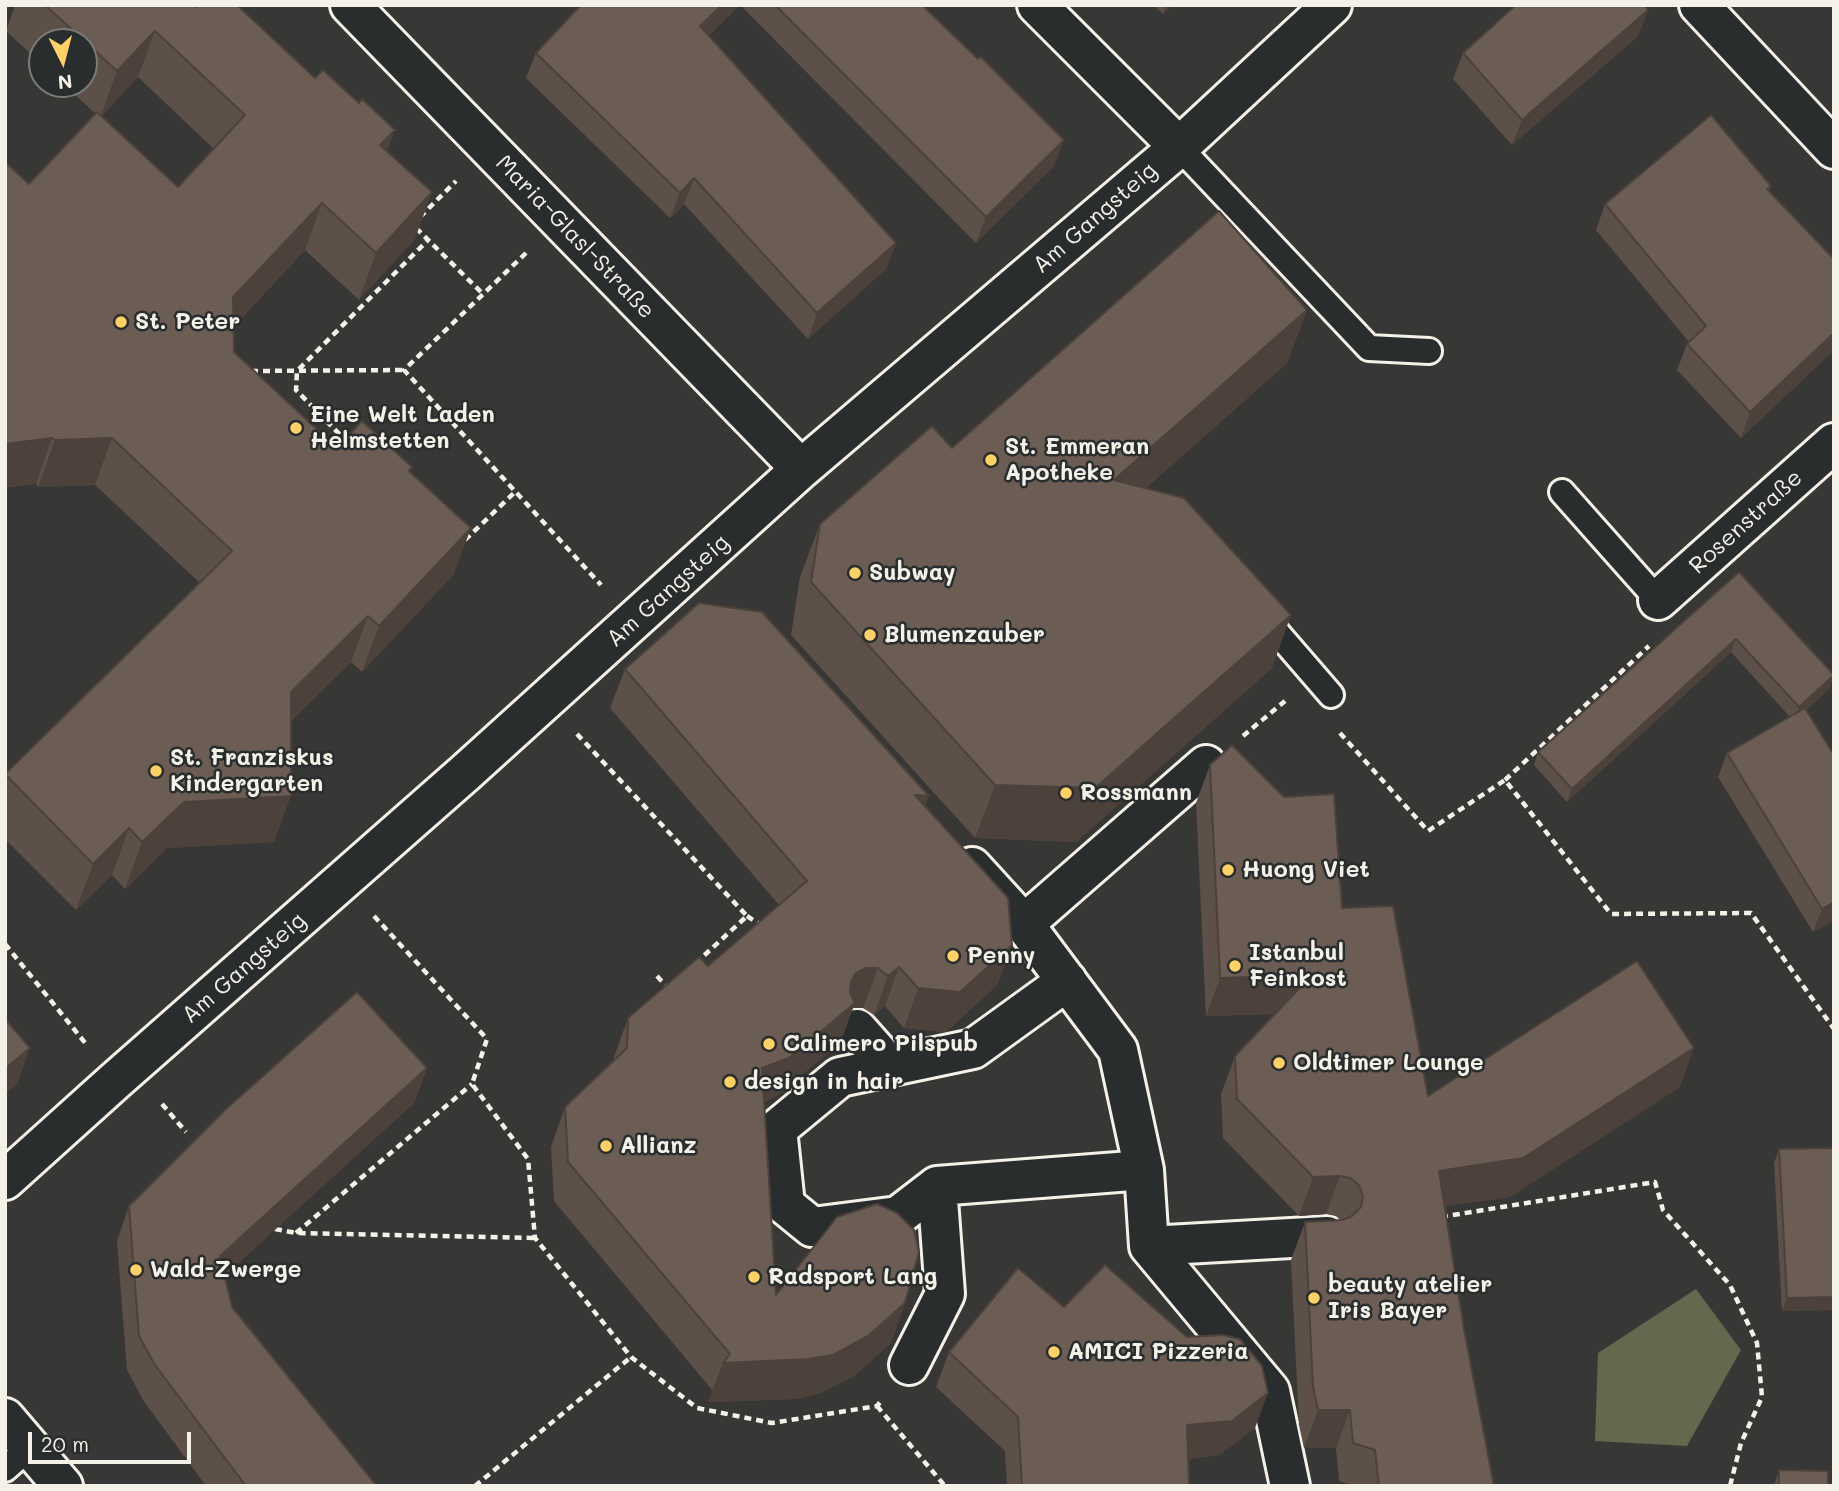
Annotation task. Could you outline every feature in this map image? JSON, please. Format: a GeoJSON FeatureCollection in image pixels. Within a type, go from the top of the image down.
{"type":"FeatureCollection","features":[{"type":"Feature","properties":{"kind":"street","name":"Maria-Glasl-Straße"},"geometry":{"type":"LineString","coordinates":[[349,5],[801,469]]}},
{"type":"Feature","properties":{"kind":"street"},"geometry":{"type":"LineString","coordinates":[[1037,5],[1178,147]]}},
{"type":"Feature","properties":{"kind":"street","name":"Am Gangsteig"},"geometry":{"type":"LineString","coordinates":[[5,1180],[546,701],[801,469],[1178,147],[1332,5]]}},
{"type":"Feature","properties":{"kind":"street"},"geometry":{"type":"LineString","coordinates":[[1699,5],[1834,149]]}},
{"type":"Feature","properties":{"kind":"street","name":"Rosenstraße"},"geometry":{"type":"LineString","coordinates":[[1658,600],[1834,443]]}},
{"type":"Feature","properties":{"kind":"street"},"geometry":{"type":"LineString","coordinates":[[1024,924],[1206,765]]}},
{"type":"Feature","properties":{"kind":"street"},"geometry":{"type":"LineString","coordinates":[[950,843],[1024,924],[1118,1050],[1144,1170],[1149,1246],[1270,1391],[1290,1486]]}},
{"type":"Feature","properties":{"kind":"street"},"geometry":{"type":"LineString","coordinates":[[1067,981],[973,1049],[840,1077],[777,1129],[785,1205],[812,1227],[898,1216],[937,1186],[1144,1170]]}},
{"type":"Feature","properties":{"kind":"street"},"geometry":{"type":"LineString","coordinates":[[857,1029],[889,1065]]}},
{"type":"Feature","properties":{"kind":"street"},"geometry":{"type":"LineString","coordinates":[[909,1365],[945,1294],[937,1186]]}},
{"type":"Feature","properties":{"kind":"street"},"geometry":{"type":"LineString","coordinates":[[1149,1246],[1327,1236]]}},
{"type":"Feature","properties":{"kind":"street"},"geometry":{"type":"LineString","coordinates":[[5,1418],[18,1458],[63,1486]]}},
{"type":"Feature","properties":{"kind":"lane"},"geometry":{"type":"LineString","coordinates":[[1178,147],[1369,348],[1429,351]]}},
{"type":"Feature","properties":{"kind":"lane"},"geometry":{"type":"LineString","coordinates":[[1562,492],[1658,600]]}},
{"type":"Feature","properties":{"kind":"lane"},"geometry":{"type":"LineString","coordinates":[[1249,600],[1331,695]]}},
{"type":"Feature","properties":{"kind":"path"},"geometry":{"type":"LineString","coordinates":[[483,294],[413,225],[488,148]]}},
{"type":"Feature","properties":{"kind":"path"},"geometry":{"type":"LineString","coordinates":[[243,371],[404,370],[559,221]]}},
{"type":"Feature","properties":{"kind":"path"},"geometry":{"type":"LineString","coordinates":[[352,447],[296,390],[297,371],[428,240]]}},
{"type":"Feature","properties":{"kind":"path"},"geometry":{"type":"LineString","coordinates":[[404,370],[635,621]]}},
{"type":"Feature","properties":{"kind":"path"},"geometry":{"type":"LineString","coordinates":[[462,542],[515,492]]}},
{"type":"Feature","properties":{"kind":"path"},"geometry":{"type":"LineString","coordinates":[[1346,740],[1427,831],[1505,780],[1657,639]]}},
{"type":"Feature","properties":{"kind":"path"},"geometry":{"type":"LineString","coordinates":[[1206,765],[1289,698]]}},
{"type":"Feature","properties":{"kind":"path"},"geometry":{"type":"LineString","coordinates":[[546,701],[747,916],[767,928]]}},
{"type":"Feature","properties":{"kind":"path"},"geometry":{"type":"LineString","coordinates":[[1505,780],[1611,914],[1751,913],[1834,1029]]}},
{"type":"Feature","properties":{"kind":"path"},"geometry":{"type":"LineString","coordinates":[[296,1233],[472,1084],[487,1039],[342,883]]}},
{"type":"Feature","properties":{"kind":"path"},"geometry":{"type":"LineString","coordinates":[[688,970],[747,916]]}},
{"type":"Feature","properties":{"kind":"path"},"geometry":{"type":"LineString","coordinates":[[5,944],[116,1080]]}},
{"type":"Feature","properties":{"kind":"path"},"geometry":{"type":"LineString","coordinates":[[657,976],[668,989],[678,980]]}},
{"type":"Feature","properties":{"kind":"path"},"geometry":{"type":"LineString","coordinates":[[472,1084],[528,1160],[534,1238],[631,1357],[697,1408],[710,1411],[772,1423],[877,1406],[945,1486]]}},
{"type":"Feature","properties":{"kind":"path"},"geometry":{"type":"LineString","coordinates":[[1440,1217],[1656,1182],[1663,1210],[1730,1285],[1757,1343],[1762,1397],[1741,1443],[1730,1486]]}},
{"type":"Feature","properties":{"kind":"path"},"geometry":{"type":"LineString","coordinates":[[275,1229],[296,1233],[534,1238]]}},
{"type":"Feature","properties":{"kind":"path"},"geometry":{"type":"LineString","coordinates":[[475,1486],[631,1357]]}},
{"type":"Feature","properties":{"kind":"green space"},"geometry":{"type":"Polygon","coordinates":[[[1696,1289],[1741,1350],[1687,1446],[1595,1441],[1598,1353],[1696,1289]]]}},
{"type":"Feature","properties":{"kind":"building"},"geometry":{"type":"Polygon","coordinates":[[[45,5],[237,5],[315,78],[323,70],[359,103],[362,99],[395,130],[380,145],[432,192],[376,253],[322,203],[233,297],[234,352],[337,448],[362,421],[412,467],[409,471],[471,528],[379,626],[368,616],[291,692],[291,796],[184,802],[142,842],[129,828],[93,864],[5,774],[232,551],[112,438],[52,438],[5,444],[5,162],[29,184],[97,112],[178,187],[245,115],[155,31],[117,71],[98,54],[98,28],[70,28],[45,5]]]}},
{"type":"Feature","properties":{"kind":"building"},"geometry":{"type":"Polygon","coordinates":[[[581,5],[722,5],[700,26],[896,243],[817,313],[694,178],[680,193],[536,53],[581,5]]]}},
{"type":"Feature","properties":{"kind":"building"},"geometry":{"type":"Polygon","coordinates":[[[775,5],[922,5],[978,59],[980,56],[1064,140],[986,217],[775,5]]]}},
{"type":"Feature","properties":{"kind":"building"},"geometry":{"type":"Polygon","coordinates":[[[1516,5],[1644,5],[1648,10],[1522,120],[1463,53],[1516,5]]]}},
{"type":"Feature","properties":{"kind":"building"},"geometry":{"type":"Polygon","coordinates":[[[1711,115],[1771,186],[1767,189],[1834,259],[1834,333],[1750,412],[1687,344],[1706,326],[1605,204],[1711,115]]]}},
{"type":"Feature","properties":{"kind":"building"},"geometry":{"type":"Polygon","coordinates":[[[1219,211],[1307,310],[1114,480],[1184,498],[1291,615],[1095,788],[995,785],[811,582],[820,524],[932,426],[952,448],[1219,211]]]}},
{"type":"Feature","properties":{"kind":"building"},"geometry":{"type":"Polygon","coordinates":[[[1739,572],[1834,675],[1799,707],[1736,639],[1572,789],[1538,752],[1739,572]]]}},
{"type":"Feature","properties":{"kind":"building"},"geometry":{"type":"Polygon","coordinates":[[[699,603],[762,612],[929,796],[915,795],[1008,898],[1012,945],[960,992],[918,988],[899,967],[888,976],[878,968],[866,968],[856,973],[851,982],[850,993],[855,1003],[789,1058],[762,1068],[776,1295],[837,1217],[877,1204],[897,1213],[914,1230],[919,1252],[905,1303],[868,1336],[833,1355],[809,1359],[723,1363],[730,1354],[568,1162],[565,1107],[627,1048],[628,1018],[699,957],[708,966],[807,881],[625,669],[699,603]]]}},
{"type":"Feature","properties":{"kind":"building"},"geometry":{"type":"Polygon","coordinates":[[[1805,708],[1834,755],[1834,902],[1822,909],[1727,753],[1805,708]]]}},
{"type":"Feature","properties":{"kind":"building"},"geometry":{"type":"Polygon","coordinates":[[[1232,745],[1284,797],[1334,794],[1342,908],[1393,906],[1428,1096],[1637,961],[1694,1048],[1523,1158],[1439,1171],[1464,1329],[1494,1486],[1379,1486],[1375,1450],[1353,1443],[1350,1410],[1318,1410],[1313,1387],[1305,1222],[1342,1220],[1352,1216],[1361,1207],[1363,1196],[1359,1185],[1350,1178],[1313,1177],[1237,1099],[1235,1056],[1312,975],[1220,978],[1210,765],[1232,745]]]}},
{"type":"Feature","properties":{"kind":"building"},"geometry":{"type":"Polygon","coordinates":[[[357,992],[427,1068],[220,1256],[232,1307],[377,1486],[246,1486],[155,1365],[139,1336],[129,1206],[224,1111],[357,992]]]}},
{"type":"Feature","properties":{"kind":"building"},"geometry":{"type":"Polygon","coordinates":[[[5,1019],[30,1048],[5,1069],[5,1019]]]}},
{"type":"Feature","properties":{"kind":"building"},"geometry":{"type":"Polygon","coordinates":[[[1834,1148],[1834,1297],[1787,1298],[1779,1149],[1834,1148]]]}},
{"type":"Feature","properties":{"kind":"building"},"geometry":{"type":"Polygon","coordinates":[[[1105,1265],[1187,1337],[1223,1335],[1240,1339],[1262,1366],[1268,1393],[1232,1421],[1187,1425],[1189,1486],[1022,1486],[1018,1417],[949,1352],[1018,1268],[1064,1307],[1105,1265]]]}},
{"type":"Feature","properties":{"kind":"building"},"geometry":{"type":"Polygon","coordinates":[[[1779,1470],[1828,1471],[1828,1486],[1779,1486],[1779,1470]]]}},
{"type":"Feature","properties":{"kind":"place","name":"St. Peter"},"geometry":{"type":"Point","coordinates":[121,322]}},
{"type":"Feature","properties":{"kind":"place","name":"Eine Welt Laden Helmstetten"},"geometry":{"type":"Point","coordinates":[296,428]}},
{"type":"Feature","properties":{"kind":"place","name":"St. Emmeran Apotheke"},"geometry":{"type":"Point","coordinates":[991,460]}},
{"type":"Feature","properties":{"kind":"place","name":"Subway"},"geometry":{"type":"Point","coordinates":[855,573]}},
{"type":"Feature","properties":{"kind":"place","name":"Blumenzauber"},"geometry":{"type":"Point","coordinates":[870,635]}},
{"type":"Feature","properties":{"kind":"place","name":"St. Franziskus Kindergarten"},"geometry":{"type":"Point","coordinates":[156,771]}},
{"type":"Feature","properties":{"kind":"place","name":"Rossmann"},"geometry":{"type":"Point","coordinates":[1066,793]}},
{"type":"Feature","properties":{"kind":"place","name":"Huong Viet"},"geometry":{"type":"Point","coordinates":[1228,870]}},
{"type":"Feature","properties":{"kind":"place","name":"Penny"},"geometry":{"type":"Point","coordinates":[953,956]}},
{"type":"Feature","properties":{"kind":"place","name":"Istanbul Feinkost"},"geometry":{"type":"Point","coordinates":[1235,966]}},
{"type":"Feature","properties":{"kind":"place","name":"Calimero Pilspub"},"geometry":{"type":"Point","coordinates":[769,1044]}},
{"type":"Feature","properties":{"kind":"place","name":"Oldtimer Lounge"},"geometry":{"type":"Point","coordinates":[1279,1063]}},
{"type":"Feature","properties":{"kind":"place","name":"design in hair"},"geometry":{"type":"Point","coordinates":[730,1082]}},
{"type":"Feature","properties":{"kind":"place","name":"Allianz"},"geometry":{"type":"Point","coordinates":[606,1146]}},
{"type":"Feature","properties":{"kind":"place","name":"Wald-Zwerge"},"geometry":{"type":"Point","coordinates":[136,1270]}},
{"type":"Feature","properties":{"kind":"place","name":"Radsport Lang"},"geometry":{"type":"Point","coordinates":[754,1277]}},
{"type":"Feature","properties":{"kind":"place","name":"beauty atelier Iris Bayer"},"geometry":{"type":"Point","coordinates":[1314,1298]}},
{"type":"Feature","properties":{"kind":"place","name":"AMICI Pizzeria"},"geometry":{"type":"Point","coordinates":[1054,1352]}}]}
